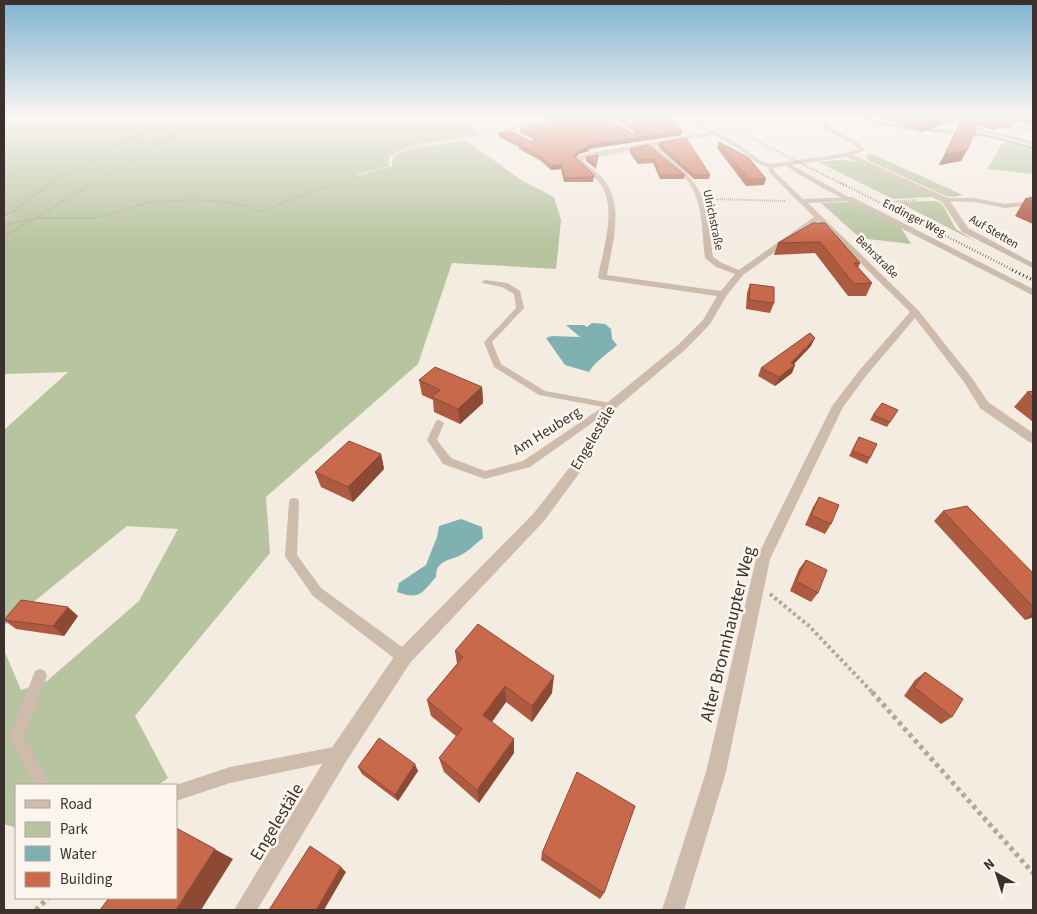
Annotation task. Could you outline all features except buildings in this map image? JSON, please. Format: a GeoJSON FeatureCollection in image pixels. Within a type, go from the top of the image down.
{"type":"FeatureCollection","features":[{"type":"Feature","properties":{"kind":"street"},"geometry":{"type":"LineString","coordinates":[[580,159],[579,160],[604,186],[612,220],[602,277],[724,294]]}},
{"type":"Feature","properties":{"kind":"street","name":"Ulrichstraße"},"geometry":{"type":"LineString","coordinates":[[667,159],[691,181],[700,198],[710,258],[719,265],[740,273]]}},
{"type":"Feature","properties":{"kind":"street","name":"Behrstraße"},"geometry":{"type":"LineString","coordinates":[[754,159],[771,166],[771,171],[915,312],[968,380],[984,405],[1033,439]]}},
{"type":"Feature","properties":{"kind":"street"},"geometry":{"type":"LineString","coordinates":[[771,166],[823,159]]}},
{"type":"Feature","properties":{"kind":"street"},"geometry":{"type":"LineString","coordinates":[[856,159],[946,200]]}},
{"type":"Feature","properties":{"kind":"street"},"geometry":{"type":"LineString","coordinates":[[803,201],[849,199]]}},
{"type":"Feature","properties":{"kind":"street","name":"Endinger Weg"},"geometry":{"type":"LineString","coordinates":[[849,199],[1033,292]]}},
{"type":"Feature","properties":{"kind":"street","name":"Auf Stetten"},"geometry":{"type":"LineString","coordinates":[[946,200],[958,224],[965,230],[1033,266]]}},
{"type":"Feature","properties":{"kind":"street","name":"Engelestäle"},"geometry":{"type":"LineString","coordinates":[[245,910],[340,753],[404,657],[539,517],[582,462],[610,406],[682,347],[707,322],[724,294],[740,273],[819,216]]}},
{"type":"Feature","properties":{"kind":"street","name":"Alter Bronnhaupter Weg"},"geometry":{"type":"LineString","coordinates":[[672,910],[716,772],[763,559],[838,406],[862,374],[915,312]]}},
{"type":"Feature","properties":{"kind":"lane","name":"Endinger Weg"},"geometry":{"type":"LineString","coordinates":[[786,164],[849,199]]}},
{"type":"Feature","properties":{"kind":"lane"},"geometry":{"type":"LineString","coordinates":[[946,200],[974,200],[1005,206],[1033,203]]}},
{"type":"Feature","properties":{"kind":"lane","name":"Am Heuberg"},"geometry":{"type":"LineString","coordinates":[[485,282],[504,285],[518,293],[520,308],[488,342],[497,366],[542,393],[610,406]]}},
{"type":"Feature","properties":{"kind":"lane","name":"Am Heuberg"},"geometry":{"type":"LineString","coordinates":[[439,423],[432,440],[447,461],[485,475],[526,464],[610,406]]}},
{"type":"Feature","properties":{"kind":"lane"},"geometry":{"type":"LineString","coordinates":[[294,502],[291,556],[317,592],[404,657]]}},
{"type":"Feature","properties":{"kind":"lane"},"geometry":{"type":"LineString","coordinates":[[40,676],[16,738],[41,784]]}},
{"type":"Feature","properties":{"kind":"lane","name":"Engelestäle"},"geometry":{"type":"LineString","coordinates":[[178,792],[230,776],[340,753]]}},
{"type":"Feature","properties":{"kind":"path"},"geometry":{"type":"LineString","coordinates":[[4,218],[58,178],[94,159]]}},
{"type":"Feature","properties":{"kind":"path"},"geometry":{"type":"LineString","coordinates":[[4,236],[133,159]]}},
{"type":"Feature","properties":{"kind":"path"},"geometry":{"type":"LineString","coordinates":[[4,225],[35,218],[94,218],[151,202],[195,200],[224,202],[252,207],[259,212],[366,172],[389,166],[390,159]]}},
{"type":"Feature","properties":{"kind":"path"},"geometry":{"type":"LineString","coordinates":[[827,170],[831,172],[829,173]]}},
{"type":"Feature","properties":{"kind":"path"},"geometry":{"type":"LineString","coordinates":[[4,176],[58,178]]}},
{"type":"Feature","properties":{"kind":"path"},"geometry":{"type":"LineString","coordinates":[[700,198],[803,201]]}},
{"type":"Feature","properties":{"kind":"path"},"geometry":{"type":"LineString","coordinates":[[888,202],[893,201]]}},
{"type":"Feature","properties":{"kind":"path"},"geometry":{"type":"LineString","coordinates":[[758,584],[809,626],[852,669],[1033,873]]}},
{"type":"Feature","properties":{"kind":"path"},"geometry":{"type":"LineString","coordinates":[[36,910],[47,899]]}},
{"type":"Feature","properties":{"kind":"green space"},"geometry":{"type":"Polygon","coordinates":[[[4,159],[389,159],[388,166],[357,175],[359,176],[392,166],[393,159],[492,159],[521,180],[554,197],[561,220],[556,269],[452,263],[418,364],[266,497],[270,553],[135,716],[168,778],[159,784],[15,784],[15,828],[4,824],[4,650],[21,690],[47,681],[139,601],[178,529],[127,526],[4,626],[4,430],[68,372],[4,374],[4,220],[13,212],[4,218],[4,159]]]}},
{"type":"Feature","properties":{"kind":"green space"},"geometry":{"type":"Polygon","coordinates":[[[868,159],[882,159],[963,195],[946,196],[869,161],[868,159]]]}},
{"type":"Feature","properties":{"kind":"green space"},"geometry":{"type":"Polygon","coordinates":[[[993,159],[1033,159],[1033,174],[987,169],[993,159]]]}},
{"type":"Feature","properties":{"kind":"green space"},"geometry":{"type":"Polygon","coordinates":[[[841,160],[857,162],[934,197],[893,199],[819,162],[841,160]]]}},
{"type":"Feature","properties":{"kind":"green space"},"geometry":{"type":"Polygon","coordinates":[[[936,201],[942,204],[956,229],[976,242],[898,202],[936,201]]]}},
{"type":"Feature","properties":{"kind":"green space"},"geometry":{"type":"Polygon","coordinates":[[[854,202],[900,226],[911,244],[860,238],[821,203],[854,202]]]}},
{"type":"Feature","properties":{"kind":"water"},"geometry":{"type":"Polygon","coordinates":[[[592,323],[605,324],[611,329],[612,339],[617,345],[589,372],[565,365],[546,338],[552,336],[580,337],[566,325],[584,325],[587,327],[592,323]]]}},
{"type":"Feature","properties":{"kind":"water"},"geometry":{"type":"Polygon","coordinates":[[[461,519],[482,527],[483,538],[464,553],[441,564],[438,567],[436,577],[419,594],[411,595],[397,592],[399,583],[426,565],[437,537],[439,526],[461,519]]]}},
{"type":"Feature","properties":{"kind":"railway"},"geometry":{"type":"LineString","coordinates":[[792,159],[844,185]]}},
{"type":"Feature","properties":{"kind":"railway"},"geometry":{"type":"LineString","coordinates":[[841,183],[1015,271]]}},
{"type":"Feature","properties":{"kind":"railway"},"geometry":{"type":"LineString","coordinates":[[1012,270],[1033,280]]}}]}
